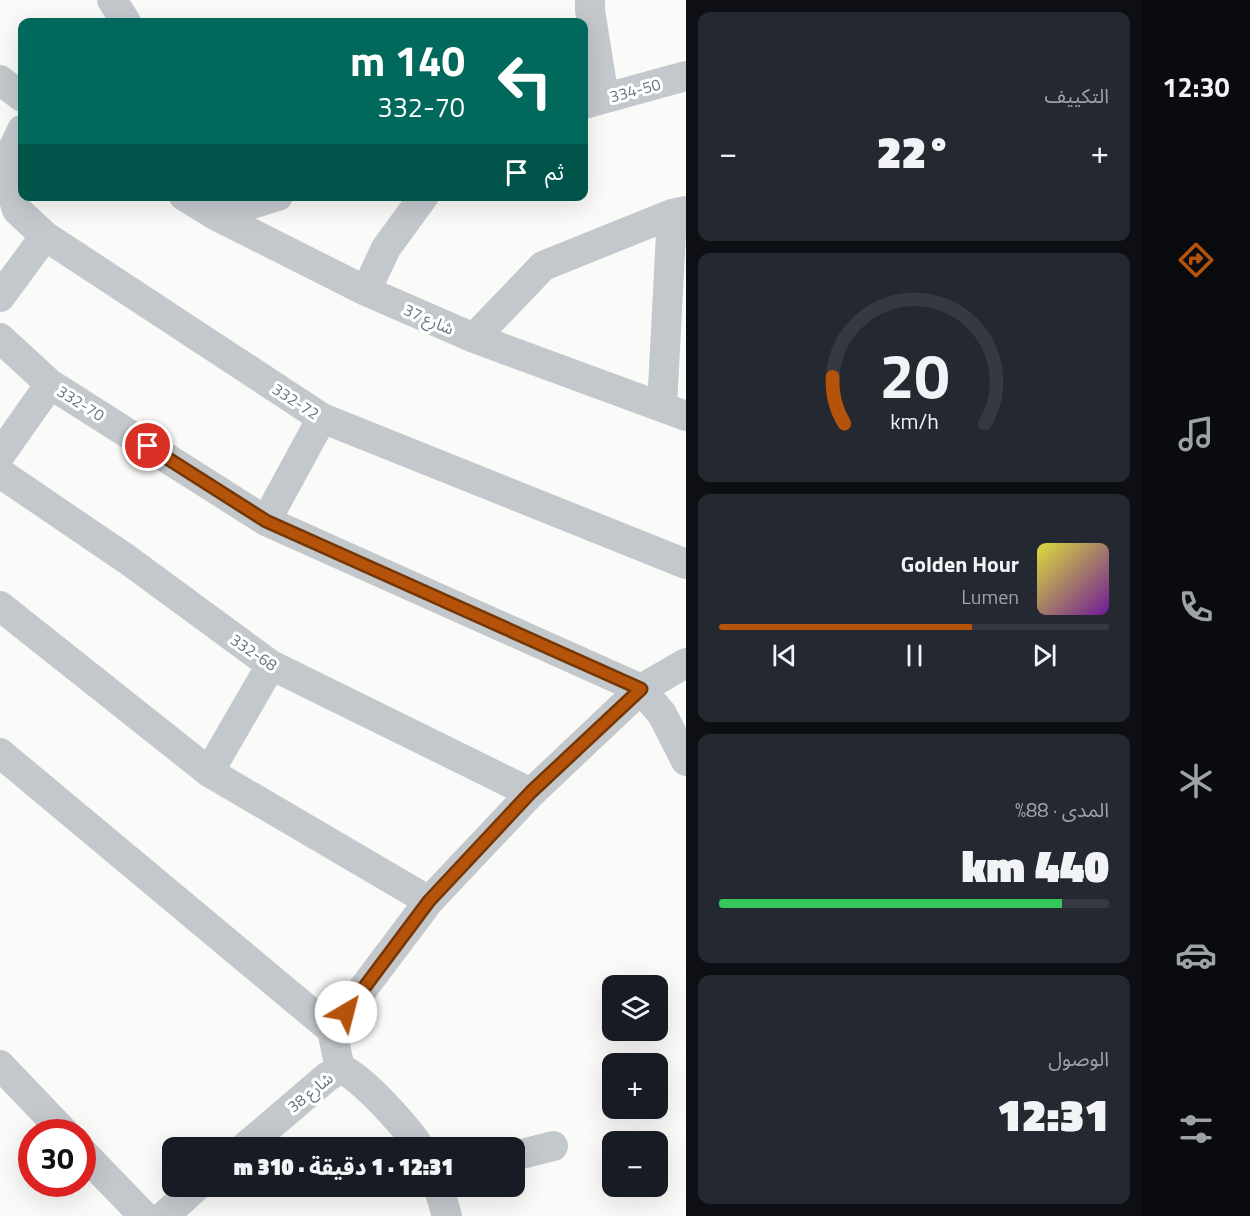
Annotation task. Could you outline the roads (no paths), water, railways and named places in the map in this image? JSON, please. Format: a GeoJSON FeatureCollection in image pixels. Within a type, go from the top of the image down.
{"type":"FeatureCollection","features":[{"type":"Feature","properties":{"kind":"street"},"geometry":{"type":"LineString","coordinates":[[112,0],[123,18]]}},
{"type":"Feature","properties":{"kind":"street"},"geometry":{"type":"LineString","coordinates":[[590,0],[594,101]]}},
{"type":"Feature","properties":{"kind":"street","name":"334-50"},"geometry":{"type":"LineString","coordinates":[[594,101],[686,76]]}},
{"type":"Feature","properties":{"kind":"street"},"geometry":{"type":"LineString","coordinates":[[0,80],[18,94]]}},
{"type":"Feature","properties":{"kind":"street","name":"332-72"},"geometry":{"type":"LineString","coordinates":[[18,138],[10,155],[8,180],[18,210],[45,236],[322,418],[686,564]]}},
{"type":"Feature","properties":{"kind":"street","name":"شارع 37"},"geometry":{"type":"LineString","coordinates":[[192,201],[215,215],[366,291],[474,338],[674,411]]}},
{"type":"Feature","properties":{"kind":"street"},"geometry":{"type":"LineString","coordinates":[[215,215],[254,201]]}},
{"type":"Feature","properties":{"kind":"street"},"geometry":{"type":"LineString","coordinates":[[366,291],[386,248],[420,201]]}},
{"type":"Feature","properties":{"kind":"street"},"geometry":{"type":"LineString","coordinates":[[474,338],[543,266],[679,212],[674,411]]}},
{"type":"Feature","properties":{"kind":"street"},"geometry":{"type":"LineString","coordinates":[[0,297],[45,236]]}},
{"type":"Feature","properties":{"kind":"street","name":"332-70"},"geometry":{"type":"LineString","coordinates":[[0,338],[50,384],[266,521],[641,689],[662,714],[686,761]]}},
{"type":"Feature","properties":{"kind":"street"},"geometry":{"type":"LineString","coordinates":[[0,455],[50,384]]}},
{"type":"Feature","properties":{"kind":"street"},"geometry":{"type":"LineString","coordinates":[[266,521],[322,418]]}},
{"type":"Feature","properties":{"kind":"street","name":"332-68"},"geometry":{"type":"LineString","coordinates":[[0,473],[128,561],[271,665],[531,792]]}},
{"type":"Feature","properties":{"kind":"street"},"geometry":{"type":"LineString","coordinates":[[0,606],[209,772],[429,901]]}},
{"type":"Feature","properties":{"kind":"street"},"geometry":{"type":"LineString","coordinates":[[0,753],[332,1030],[429,901],[531,792],[641,689],[686,663]]}},
{"type":"Feature","properties":{"kind":"street"},"geometry":{"type":"LineString","coordinates":[[209,772],[271,665]]}},
{"type":"Feature","properties":{"kind":"street","name":"شارع 38"},"geometry":{"type":"LineString","coordinates":[[257,1137],[327,1077],[340,1069],[332,1030]]}},
{"type":"Feature","properties":{"kind":"street"},"geometry":{"type":"LineString","coordinates":[[0,1065],[52,1119]]}},
{"type":"Feature","properties":{"kind":"street"},"geometry":{"type":"LineString","coordinates":[[340,1069],[352,1073],[412,1137]]}},
{"type":"Feature","properties":{"kind":"street"},"geometry":{"type":"LineString","coordinates":[[525,1153],[553,1146]]}},
{"type":"Feature","properties":{"kind":"street"},"geometry":{"type":"LineString","coordinates":[[96,1166],[144,1216]]}},
{"type":"Feature","properties":{"kind":"street"},"geometry":{"type":"LineString","coordinates":[[164,1216],[185,1197]]}},
{"type":"Feature","properties":{"kind":"street"},"geometry":{"type":"LineString","coordinates":[[441,1197],[447,1216]]}}]}
